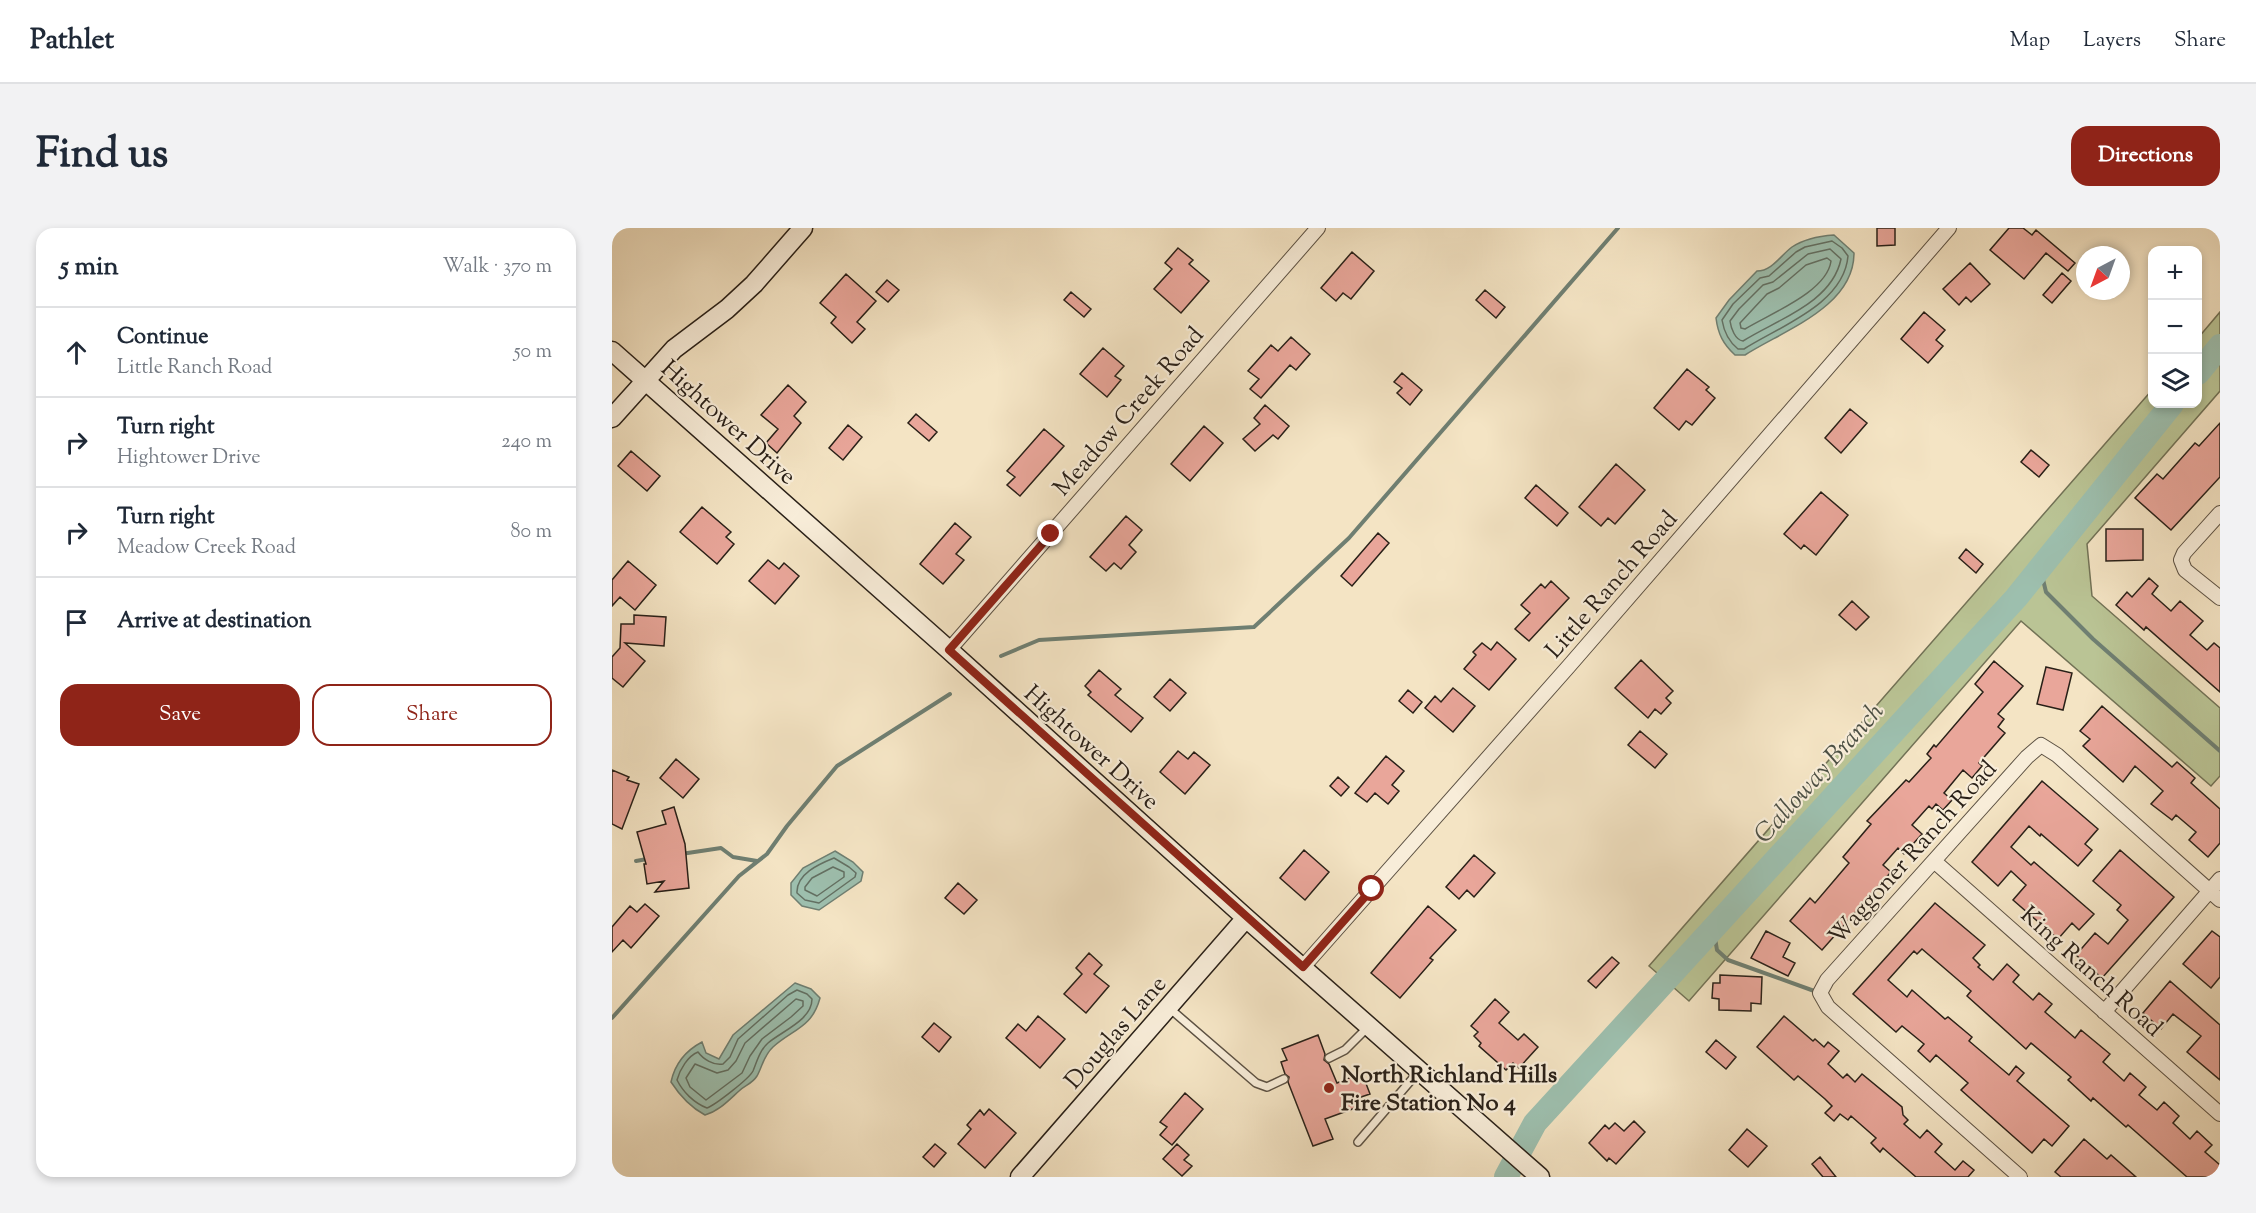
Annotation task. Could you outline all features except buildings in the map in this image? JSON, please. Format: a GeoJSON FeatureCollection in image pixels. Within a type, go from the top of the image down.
{"type":"FeatureCollection","features":[{"type":"Feature","properties":{"kind":"street"},"geometry":{"type":"LineString","coordinates":[[612,418],[674,349],[727,309],[803,228]]}},
{"type":"Feature","properties":{"kind":"street","name":"Meadow Creek Road"},"geometry":{"type":"LineString","coordinates":[[949,650],[1318,228]]}},
{"type":"Feature","properties":{"kind":"street","name":"Little Ranch Road"},"geometry":{"type":"LineString","coordinates":[[1303,967],[1569,666],[1949,228]]}},
{"type":"Feature","properties":{"kind":"street","name":"Hightower Drive"},"geometry":{"type":"LineString","coordinates":[[612,351],[1246,918],[1537,1174]]}},
{"type":"Feature","properties":{"kind":"street"},"geometry":{"type":"LineString","coordinates":[[2220,513],[2184,553],[2181,560],[2185,570],[2220,598]]}},
{"type":"Feature","properties":{"kind":"street","name":"Waggoner Ranch Road"},"geometry":{"type":"LineString","coordinates":[[2020,1177],[1828,1007],[1820,993],[1827,980],[2027,757],[2041,745],[2057,755],[2215,895]]}},
{"type":"Feature","properties":{"kind":"street","name":"King Ranch Road"},"geometry":{"type":"LineString","coordinates":[[1934,861],[2220,1114]]}},
{"type":"Feature","properties":{"kind":"street"},"geometry":{"type":"LineString","coordinates":[[2104,1012],[2215,895],[2220,879]]}},
{"type":"Feature","properties":{"kind":"street","name":"Douglas Lane"},"geometry":{"type":"LineString","coordinates":[[1020,1177],[1246,918]]}},
{"type":"Feature","properties":{"kind":"lane"},"geometry":{"type":"LineString","coordinates":[[1168,1007],[1256,1083],[1267,1087],[1284,1079]]}},
{"type":"Feature","properties":{"kind":"lane"},"geometry":{"type":"LineString","coordinates":[[1329,1058],[1345,1050],[1369,1026]]}},
{"type":"Feature","properties":{"kind":"lane"},"geometry":{"type":"LineString","coordinates":[[1358,1142],[1420,1071]]}},
{"type":"Feature","properties":{"kind":"shaded area"},"geometry":{"type":"Polygon","coordinates":[[[2220,312],[2220,391],[2087,544],[2092,596],[2220,708],[2220,776],[2211,786],[2021,621],[1689,1001],[1649,966],[2148,395],[2148,408],[2202,408],[2202,333],[2220,312]]]}},
{"type":"Feature","properties":{"kind":"water"},"geometry":{"type":"Polygon","coordinates":[[[1834,235],[1854,253],[1851,272],[1842,288],[1830,302],[1797,326],[1745,355],[1735,355],[1722,338],[1716,318],[1729,300],[1757,271],[1772,266],[1792,247],[1812,238],[1834,235]]]}},
{"type":"Feature","properties":{"kind":"water"},"geometry":{"type":"Polygon","coordinates":[[[835,851],[853,862],[863,872],[861,881],[819,910],[802,906],[791,895],[791,883],[803,868],[835,851]]]}},
{"type":"Feature","properties":{"kind":"water"},"geometry":{"type":"Polygon","coordinates":[[[795,983],[811,989],[820,998],[817,1008],[807,1022],[773,1047],[765,1057],[755,1079],[719,1108],[705,1115],[690,1105],[671,1082],[682,1058],[702,1042],[706,1053],[719,1059],[733,1035],[795,983]]]}},
{"type":"Feature","properties":{"kind":"waterway"},"geometry":{"type":"LineString","coordinates":[[1001,656],[1039,640],[1254,627],[1349,538],[1618,228]]}},
{"type":"Feature","properties":{"kind":"waterway","name":"Calloway Branch"},"geometry":{"type":"LineString","coordinates":[[2202,368],[2220,346]]}},
{"type":"Feature","properties":{"kind":"waterway","name":"Calloway Branch"},"geometry":{"type":"LineString","coordinates":[[1506,1177],[1535,1123],[2016,598],[2169,408]]}},
{"type":"Feature","properties":{"kind":"waterway"},"geometry":{"type":"LineString","coordinates":[[2040,567],[2046,592],[2093,639],[2220,751]]}},
{"type":"Feature","properties":{"kind":"waterway"},"geometry":{"type":"LineString","coordinates":[[612,1018],[739,876],[767,854],[837,766],[950,694]]}},
{"type":"Feature","properties":{"kind":"waterway"},"geometry":{"type":"LineString","coordinates":[[681,854],[721,848],[733,857],[757,861]]}},
{"type":"Feature","properties":{"kind":"waterway"},"geometry":{"type":"LineString","coordinates":[[636,861],[647,859]]}},
{"type":"Feature","properties":{"kind":"waterway"},"geometry":{"type":"LineString","coordinates":[[1738,901],[1715,938],[1717,950],[1728,960],[1817,992]]}},
{"type":"Feature","properties":{"kind":"place","name":"North Richland Hills Fire Station No 4"},"geometry":{"type":"Point","coordinates":[1329,1088]}},
{"type":"Feature","properties":{"kind":"route"},"geometry":{"type":"LineString","coordinates":[[1051,534],[949,650],[1303,967],[1372,889]]}}]}
